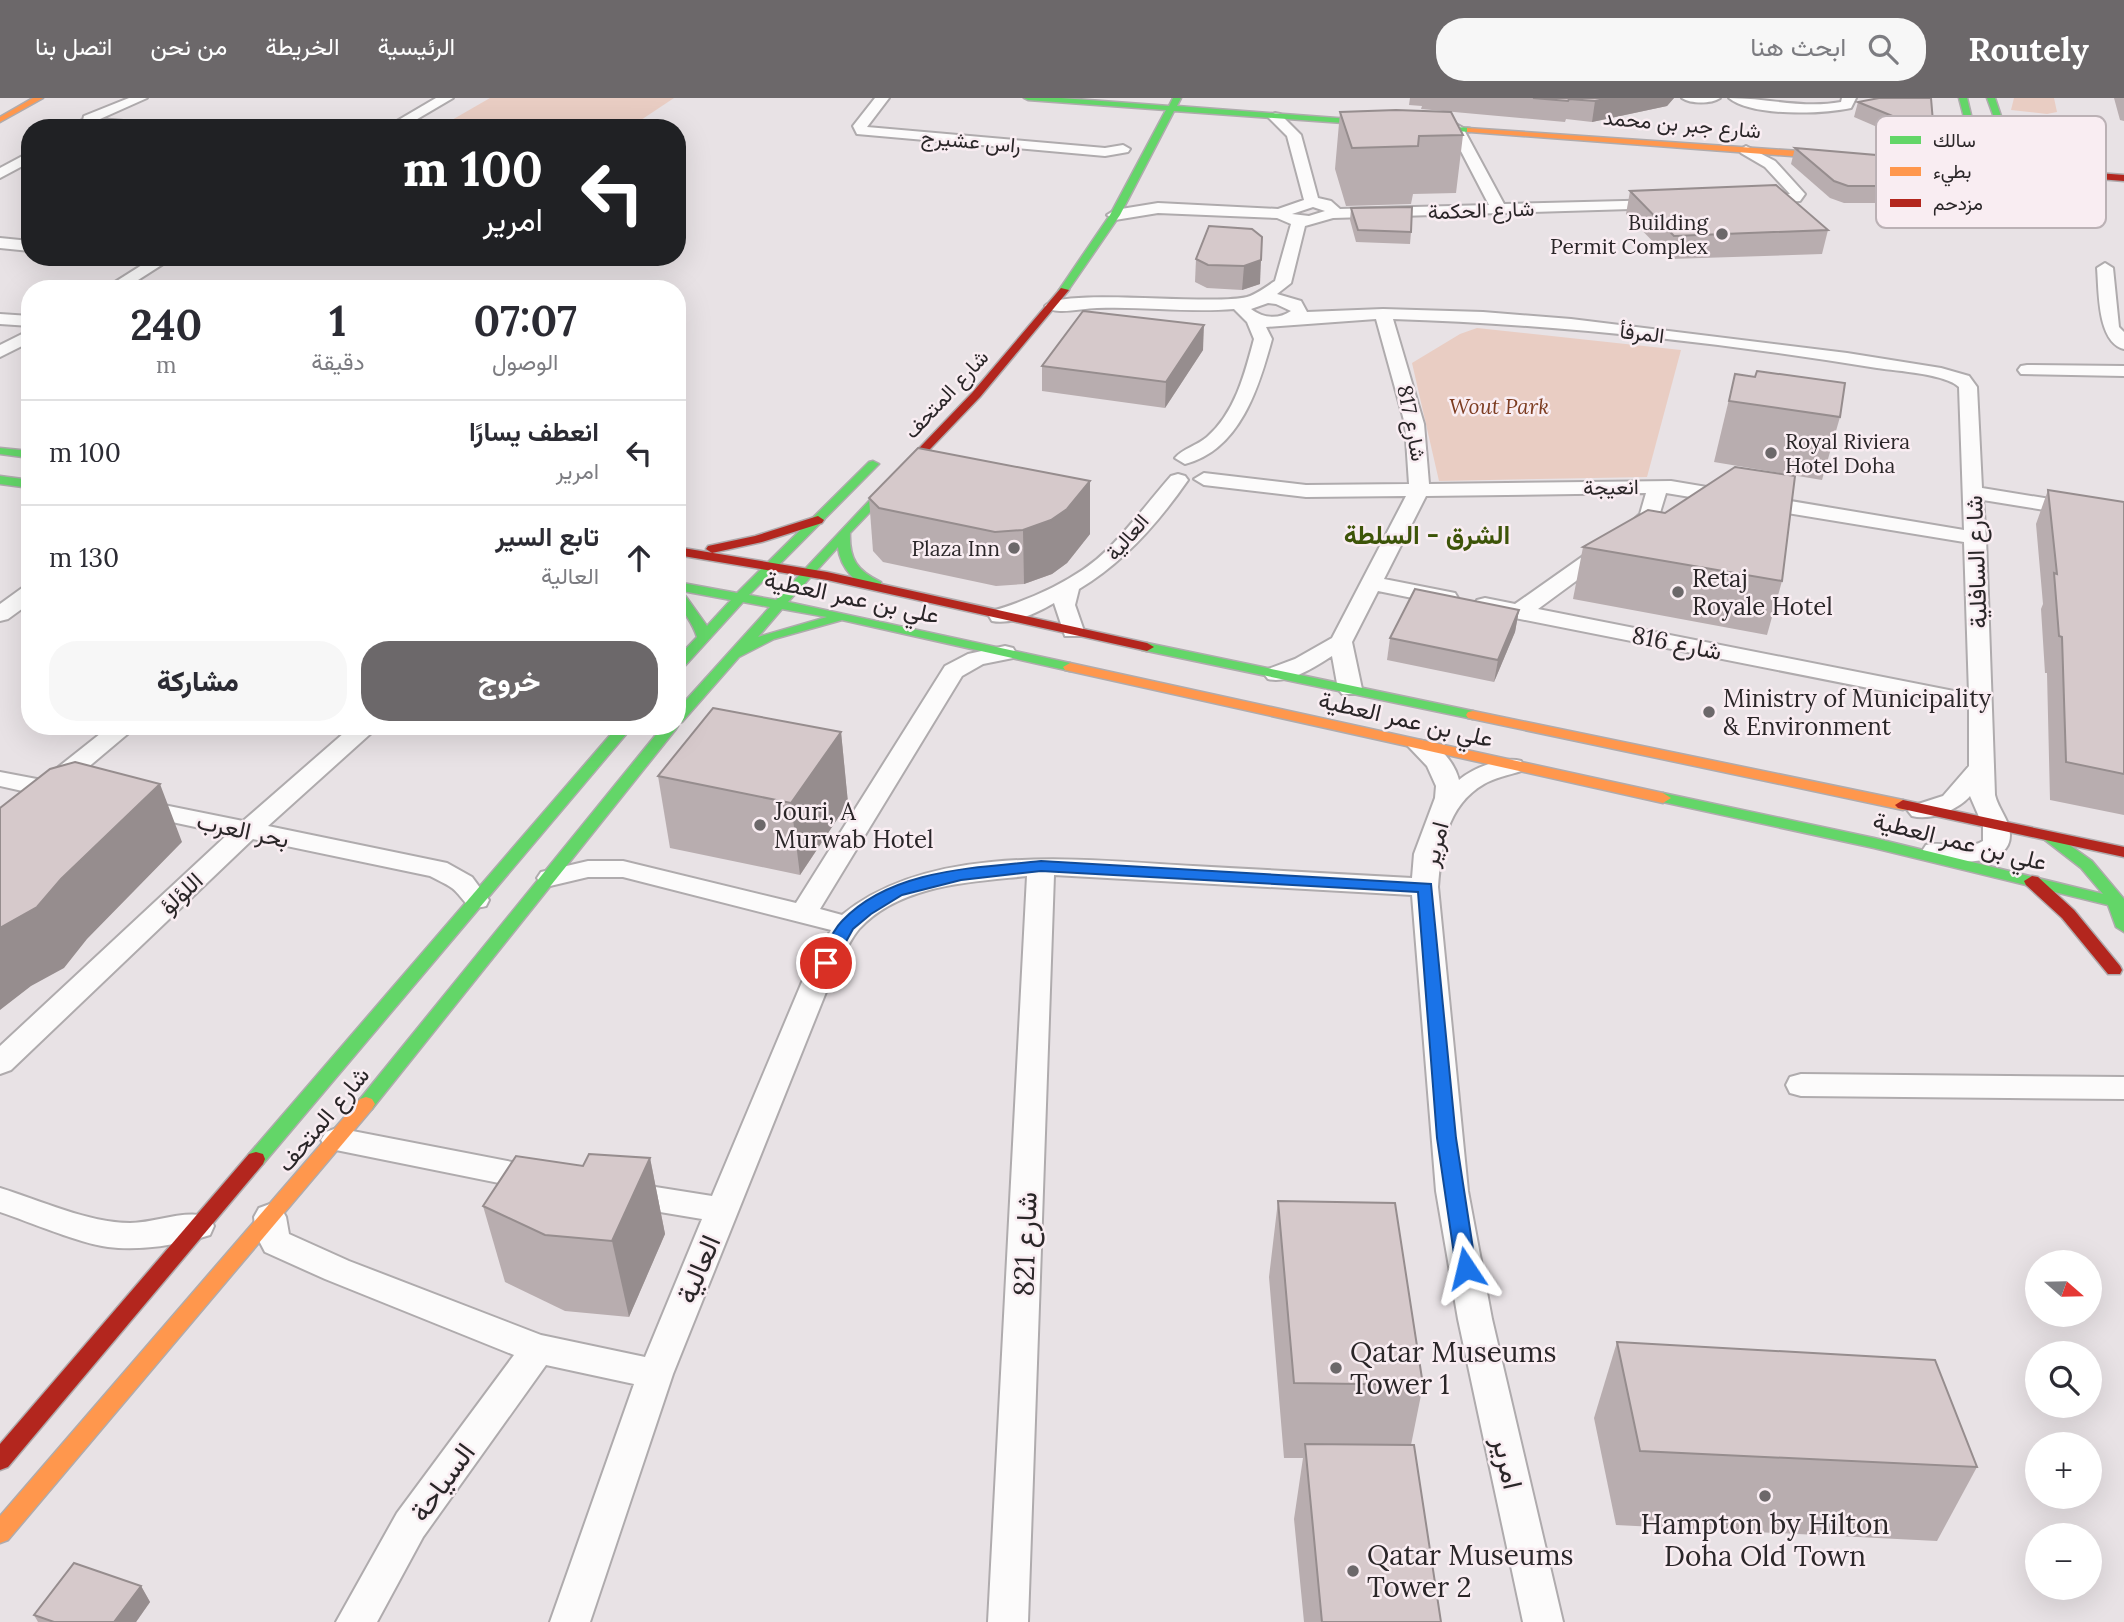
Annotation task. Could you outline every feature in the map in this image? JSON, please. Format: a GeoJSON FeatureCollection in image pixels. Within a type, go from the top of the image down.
{"type":"FeatureCollection","features":[{"type":"Feature","properties":{"kind":"street"},"geometry":{"type":"LineString","coordinates":[[0,106],[15,98]]}},
{"type":"Feature","properties":{"kind":"street"},"geometry":{"type":"LineString","coordinates":[[0,121],[38,98]]}},
{"type":"Feature","properties":{"kind":"street"},"geometry":{"type":"LineString","coordinates":[[92,119],[139,98]]}},
{"type":"Feature","properties":{"kind":"street"},"geometry":{"type":"LineString","coordinates":[[408,119],[446,98]]}},
{"type":"Feature","properties":{"kind":"street","name":"راس عشيرج"},"geometry":{"type":"LineString","coordinates":[[882,98],[860,126],[862,131],[1105,152],[1123,149]]}},
{"type":"Feature","properties":{"kind":"street"},"geometry":{"type":"LineString","coordinates":[[1028,98],[1151,102]]}},
{"type":"Feature","properties":{"kind":"street"},"geometry":{"type":"LineString","coordinates":[[1223,98],[1249,110]]}},
{"type":"Feature","properties":{"kind":"street"},"geometry":{"type":"LineString","coordinates":[[1689,98],[1713,98]]}},
{"type":"Feature","properties":{"kind":"street"},"geometry":{"type":"LineString","coordinates":[[1736,98],[1760,104],[1833,108],[1849,104],[1849,98]]}},
{"type":"Feature","properties":{"kind":"street"},"geometry":{"type":"LineString","coordinates":[[1963,98],[1963,116]]}},
{"type":"Feature","properties":{"kind":"street"},"geometry":{"type":"LineString","coordinates":[[1991,98],[1997,116]]}},
{"type":"Feature","properties":{"kind":"street"},"geometry":{"type":"LineString","coordinates":[[1062,101],[1135,128]]}},
{"type":"Feature","properties":{"kind":"street"},"geometry":{"type":"LineString","coordinates":[[1111,171],[1151,102]]}},
{"type":"Feature","properties":{"kind":"street","name":"شارع جبر بن محمد"},"geometry":{"type":"LineString","coordinates":[[1151,102],[1876,150]]}},
{"type":"Feature","properties":{"kind":"street","name":"شارع المتحف"},"geometry":{"type":"LineString","coordinates":[[686,708],[844,532],[976,395],[1053,306],[1115,215],[1153,139],[1175,103]]}},
{"type":"Feature","properties":{"kind":"street"},"geometry":{"type":"LineString","coordinates":[[1153,139],[1193,121],[1249,110]]}},
{"type":"Feature","properties":{"kind":"street","name":"شارع جبر بن محمد"},"geometry":{"type":"LineString","coordinates":[[1249,110],[1275,117],[1876,158]]}},
{"type":"Feature","properties":{"kind":"street"},"geometry":{"type":"LineString","coordinates":[[1275,117],[1294,135],[1312,202]]}},
{"type":"Feature","properties":{"kind":"street"},"geometry":{"type":"LineString","coordinates":[[1294,135],[1314,119]]}},
{"type":"Feature","properties":{"kind":"street"},"geometry":{"type":"LineString","coordinates":[[1457,128],[1499,209]]}},
{"type":"Feature","properties":{"kind":"street"},"geometry":{"type":"LineString","coordinates":[[1742,201],[1790,200],[1798,196],[1797,191],[1770,164],[1746,150]]}},
{"type":"Feature","properties":{"kind":"street"},"geometry":{"type":"LineString","coordinates":[[1770,164],[1791,154]]}},
{"type":"Feature","properties":{"kind":"street"},"geometry":{"type":"LineString","coordinates":[[6,171],[21,162]]}},
{"type":"Feature","properties":{"kind":"street","name":"شارع جبر بن محمد"},"geometry":{"type":"LineString","coordinates":[[2106,166],[2124,166]]}},
{"type":"Feature","properties":{"kind":"street","name":"شارع جبر بن محمد"},"geometry":{"type":"LineString","coordinates":[[2106,176],[2124,178]]}},
{"type":"Feature","properties":{"kind":"street"},"geometry":{"type":"LineString","coordinates":[[1125,195],[1148,204],[1170,208]]}},
{"type":"Feature","properties":{"kind":"street"},"geometry":{"type":"LineString","coordinates":[[1115,215],[1139,209],[1170,208],[1282,214],[1312,202],[1331,206],[1334,211],[1330,214]]}},
{"type":"Feature","properties":{"kind":"street","name":"شارع الحكمة"},"geometry":{"type":"LineString","coordinates":[[1299,221],[1318,219],[1330,214],[1674,204]]}},
{"type":"Feature","properties":{"kind":"street"},"geometry":{"type":"LineString","coordinates":[[1209,464],[1185,458],[1166,466],[1166,474],[1178,480],[1209,464],[1247,391],[1263,339],[1292,313],[1283,283],[1299,221],[1287,219],[1282,214]]}},
{"type":"Feature","properties":{"kind":"street"},"geometry":{"type":"LineString","coordinates":[[0,243],[21,241]]}},
{"type":"Feature","properties":{"kind":"street"},"geometry":{"type":"LineString","coordinates":[[127,280],[150,266]]}},
{"type":"Feature","properties":{"kind":"street"},"geometry":{"type":"LineString","coordinates":[[2105,268],[2111,327],[2124,344]]}},
{"type":"Feature","properties":{"kind":"street"},"geometry":{"type":"LineString","coordinates":[[1053,306],[1096,302],[1252,309],[1283,283]]}},
{"type":"Feature","properties":{"kind":"street"},"geometry":{"type":"LineString","coordinates":[[1064,292],[1096,302]]}},
{"type":"Feature","properties":{"kind":"street"},"geometry":{"type":"LineString","coordinates":[[1252,309],[1263,339]]}},
{"type":"Feature","properties":{"kind":"street","name":"المرفأ"},"geometry":{"type":"LineString","coordinates":[[1252,309],[1292,313],[1483,317],[1571,324],[1847,358],[1941,373]]}},
{"type":"Feature","properties":{"kind":"street","name":"شارع 817"},"geometry":{"type":"LineString","coordinates":[[1341,642],[1419,490],[1421,468],[1403,375],[1383,314]]}},
{"type":"Feature","properties":{"kind":"street"},"geometry":{"type":"LineString","coordinates":[[0,319],[21,320]]}},
{"type":"Feature","properties":{"kind":"street"},"geometry":{"type":"LineString","coordinates":[[0,352],[21,340]]}},
{"type":"Feature","properties":{"kind":"street"},"geometry":{"type":"LineString","coordinates":[[2027,370],[2124,371]]}},
{"type":"Feature","properties":{"kind":"street","name":"شارع السافلية"},"geometry":{"type":"LineString","coordinates":[[1941,373],[1957,377],[1968,387],[1976,538],[1981,703],[1980,769],[1984,808],[1996,825]]}},
{"type":"Feature","properties":{"kind":"street","name":"شارع المتحف"},"geometry":{"type":"LineString","coordinates":[[686,656],[769,566],[890,448]]}},
{"type":"Feature","properties":{"kind":"street"},"geometry":{"type":"LineString","coordinates":[[0,451],[21,454]]}},
{"type":"Feature","properties":{"kind":"street","name":"انعيجة"},"geometry":{"type":"LineString","coordinates":[[1209,464],[1243,484],[1306,491],[1658,486],[1976,538]]}},
{"type":"Feature","properties":{"kind":"street"},"geometry":{"type":"LineString","coordinates":[[0,480],[21,483]]}},
{"type":"Feature","properties":{"kind":"street","name":"العالية"},"geometry":{"type":"LineString","coordinates":[[804,913],[953,671],[976,659],[998,632],[1033,606],[1096,570],[1114,555],[1178,480]]}},
{"type":"Feature","properties":{"kind":"street"},"geometry":{"type":"LineString","coordinates":[[1519,612],[1637,527],[1653,508],[1658,486]]}},
{"type":"Feature","properties":{"kind":"street"},"geometry":{"type":"LineString","coordinates":[[1974,494],[2124,517]]}},
{"type":"Feature","properties":{"kind":"street"},"geometry":{"type":"LineString","coordinates":[[686,552],[758,539],[817,520]]}},
{"type":"Feature","properties":{"kind":"street"},"geometry":{"type":"LineString","coordinates":[[844,532],[842,557],[850,570],[863,580],[891,590]]}},
{"type":"Feature","properties":{"kind":"street","name":"علي بن عمر العطية"},"geometry":{"type":"LineString","coordinates":[[686,552],[808,572],[891,590],[998,632],[1420,746],[1874,843],[2111,902]]}},
{"type":"Feature","properties":{"kind":"street"},"geometry":{"type":"LineString","coordinates":[[686,569],[757,579],[791,577],[808,572]]}},
{"type":"Feature","properties":{"kind":"street","name":"شارع 816"},"geometry":{"type":"LineString","coordinates":[[1372,583],[1981,703]]}},
{"type":"Feature","properties":{"kind":"street"},"geometry":{"type":"LineString","coordinates":[[739,597],[771,585],[814,591]]}},
{"type":"Feature","properties":{"kind":"street"},"geometry":{"type":"LineString","coordinates":[[1069,585],[1064,605],[1073,631]]}},
{"type":"Feature","properties":{"kind":"street","name":"علي بن عمر العطية"},"geometry":{"type":"LineString","coordinates":[[686,588],[847,617],[998,632],[1073,631],[2124,852]]}},
{"type":"Feature","properties":{"kind":"street"},"geometry":{"type":"LineString","coordinates":[[0,614],[21,599]]}},
{"type":"Feature","properties":{"kind":"street"},"geometry":{"type":"LineString","coordinates":[[686,605],[699,621],[703,636]]}},
{"type":"Feature","properties":{"kind":"street"},"geometry":{"type":"LineString","coordinates":[[730,657],[769,636],[847,617]]}},
{"type":"Feature","properties":{"kind":"street"},"geometry":{"type":"LineString","coordinates":[[1276,674],[1303,664],[1341,642],[1350,689]]}},
{"type":"Feature","properties":{"kind":"street"},"geometry":{"type":"LineString","coordinates":[[1446,726],[1484,732],[1554,732]]}},
{"type":"Feature","properties":{"kind":"street"},"geometry":{"type":"LineString","coordinates":[[0,827],[114,735]]}},
{"type":"Feature","properties":{"kind":"street","name":"اللؤلؤ"},"geometry":{"type":"LineString","coordinates":[[0,1063],[247,831],[357,735]]}},
{"type":"Feature","properties":{"kind":"street","name":"شارع المتحف"},"geometry":{"type":"LineString","coordinates":[[0,1460],[618,735]]}},
{"type":"Feature","properties":{"kind":"street","name":"شارع المتحف"},"geometry":{"type":"LineString","coordinates":[[0,1534],[337,1140],[664,735]]}},
{"type":"Feature","properties":{"kind":"street","name":"امرير"},"geometry":{"type":"LineString","coordinates":[[1420,746],[1432,755],[1445,773],[1448,802]]}},
{"type":"Feature","properties":{"kind":"street","name":"امرير"},"geometry":{"type":"LineString","coordinates":[[1512,766],[1475,779],[1448,802],[1427,853],[1425,887],[1452,1191],[1475,1319],[1543,1622]]}},
{"type":"Feature","properties":{"kind":"street"},"geometry":{"type":"LineString","coordinates":[[1921,811],[1952,801],[1980,769]]}},
{"type":"Feature","properties":{"kind":"street"},"geometry":{"type":"LineString","coordinates":[[0,779],[88,797]]}},
{"type":"Feature","properties":{"kind":"street","name":"بحر العرب"},"geometry":{"type":"LineString","coordinates":[[114,803],[438,869],[463,883],[477,900]]}},
{"type":"Feature","properties":{"kind":"street"},"geometry":{"type":"LineString","coordinates":[[1874,843],[1969,855],[1985,852],[1994,845],[1996,825]]}},
{"type":"Feature","properties":{"kind":"street"},"geometry":{"type":"LineString","coordinates":[[2049,837],[2084,861],[2124,927]]}},
{"type":"Feature","properties":{"kind":"street","name":"امرير"},"geometry":{"type":"LineString","coordinates":[[847,925],[897,891],[961,875],[1041,866],[1425,887]]}},
{"type":"Feature","properties":{"kind":"street","name":"شارع 821"},"geometry":{"type":"LineString","coordinates":[[1008,1622],[1041,866]]}},
{"type":"Feature","properties":{"kind":"street"},"geometry":{"type":"LineString","coordinates":[[550,878],[588,869],[624,869],[847,925]]}},
{"type":"Feature","properties":{"kind":"street"},"geometry":{"type":"LineString","coordinates":[[2032,881],[2068,914],[2114,970]]}},
{"type":"Feature","properties":{"kind":"street"},"geometry":{"type":"LineString","coordinates":[[2111,902],[2104,948],[2124,988]]}},
{"type":"Feature","properties":{"kind":"street","name":"العالية"},"geometry":{"type":"LineString","coordinates":[[570,1622],[654,1374],[816,982],[847,925]]}},
{"type":"Feature","properties":{"kind":"street"},"geometry":{"type":"LineString","coordinates":[[1801,1085],[2124,1088]]}},
{"type":"Feature","properties":{"kind":"street"},"geometry":{"type":"LineString","coordinates":[[337,1140],[722,1210]]}},
{"type":"Feature","properties":{"kind":"street"},"geometry":{"type":"LineString","coordinates":[[0,1200],[105,1234],[131,1236],[198,1226]]}},
{"type":"Feature","properties":{"kind":"street"},"geometry":{"type":"LineString","coordinates":[[271,1217],[272,1234],[277,1243],[294,1252],[538,1349],[654,1374]]}},
{"type":"Feature","properties":{"kind":"street","name":"السياحة"},"geometry":{"type":"LineString","coordinates":[[356,1622],[410,1525],[538,1349]]}},
{"type":"Feature","properties":{"kind":"green space"},"geometry":{"type":"Polygon","coordinates":[[[490,98],[674,98],[642,119],[454,119],[490,98]]]}},
{"type":"Feature","properties":{"kind":"green space"},"geometry":{"type":"Polygon","coordinates":[[[2014,98],[2054,98],[2057,112],[2047,114],[2011,110],[2014,98]]]}},
{"type":"Feature","properties":{"kind":"green space","name":"Wout Park"},"geometry":{"type":"Polygon","coordinates":[[[1477,328],[1681,350],[1647,477],[1439,481],[1412,363],[1460,334],[1477,328]]]}},
{"type":"Feature","properties":{"kind":"building"},"geometry":{"type":"Polygon","coordinates":[[[1533,98],[1609,98],[1568,101],[1533,98]]]}},
{"type":"Feature","properties":{"kind":"building"},"geometry":{"type":"Polygon","coordinates":[[[1879,98],[1931,98],[1932,116],[1892,116],[1858,102],[1879,98]]]}},
{"type":"Feature","properties":{"kind":"building"},"geometry":{"type":"Polygon","coordinates":[[[1340,112],[1451,112],[1463,135],[1419,136],[1418,146],[1352,148],[1340,112]]]}},
{"type":"Feature","properties":{"kind":"building"},"geometry":{"type":"Polygon","coordinates":[[[1795,148],[1876,155],[1876,186],[1848,186],[1834,181],[1795,148]]]}},
{"type":"Feature","properties":{"kind":"building"},"geometry":{"type":"Polygon","coordinates":[[[1776,185],[1828,230],[1674,236],[1630,191],[1776,185]]]}},
{"type":"Feature","properties":{"kind":"building"},"geometry":{"type":"Polygon","coordinates":[[[1412,207],[1411,232],[1358,230],[1351,208],[1412,207]]]}},
{"type":"Feature","properties":{"kind":"building"},"geometry":{"type":"Polygon","coordinates":[[[1209,226],[1252,229],[1262,237],[1261,260],[1244,266],[1208,265],[1196,259],[1209,226]]]}},
{"type":"Feature","properties":{"kind":"building"},"geometry":{"type":"Polygon","coordinates":[[[1083,311],[1204,325],[1166,382],[1042,366],[1083,311]]]}},
{"type":"Feature","properties":{"kind":"building"},"geometry":{"type":"Polygon","coordinates":[[[1757,371],[1845,383],[1840,417],[1729,401],[1735,374],[1755,377],[1757,371]]]}},
{"type":"Feature","properties":{"kind":"building"},"geometry":{"type":"Polygon","coordinates":[[[918,448],[1090,481],[1067,509],[1051,520],[1023,530],[995,532],[879,508],[869,498],[918,448]]]}},
{"type":"Feature","properties":{"kind":"building"},"geometry":{"type":"Polygon","coordinates":[[[1735,467],[1795,476],[1782,581],[1583,547],[1648,510],[1665,513],[1735,467]]]}},
{"type":"Feature","properties":{"kind":"building"},"geometry":{"type":"Polygon","coordinates":[[[2048,490],[2124,502],[2124,774],[2066,762],[2062,637],[2059,636],[2054,573],[2057,574],[2048,490]]]}},
{"type":"Feature","properties":{"kind":"building"},"geometry":{"type":"Polygon","coordinates":[[[1415,589],[1519,610],[1498,660],[1390,638],[1415,589]]]}},
{"type":"Feature","properties":{"kind":"building"},"geometry":{"type":"Polygon","coordinates":[[[713,708],[841,732],[791,803],[658,776],[713,708]]]}},
{"type":"Feature","properties":{"kind":"building"},"geometry":{"type":"Polygon","coordinates":[[[75,762],[160,784],[61,879],[37,907],[0,928],[0,808],[50,769],[75,762]]]}},
{"type":"Feature","properties":{"kind":"building"},"geometry":{"type":"Polygon","coordinates":[[[589,1154],[650,1158],[612,1241],[545,1235],[483,1206],[516,1156],[583,1166],[589,1154]]]}},
{"type":"Feature","properties":{"kind":"building"},"geometry":{"type":"Polygon","coordinates":[[[1278,1201],[1395,1203],[1423,1385],[1294,1383],[1278,1201]]]}},
{"type":"Feature","properties":{"kind":"building"},"geometry":{"type":"Polygon","coordinates":[[[1617,1342],[1935,1360],[1977,1467],[1640,1451],[1617,1342]]]}},
{"type":"Feature","properties":{"kind":"building"},"geometry":{"type":"Polygon","coordinates":[[[1305,1444],[1414,1445],[1441,1622],[1322,1622],[1305,1444]]]}},
{"type":"Feature","properties":{"kind":"building"},"geometry":{"type":"Polygon","coordinates":[[[74,1563],[141,1586],[114,1622],[54,1622],[34,1615],[74,1563]]]}},
{"type":"Feature","properties":{"kind":"traffic: fast"},"geometry":{"type":"LineString","coordinates":[[1028,98],[1470,130]]}},
{"type":"Feature","properties":{"kind":"traffic: fast"},"geometry":{"type":"LineString","coordinates":[[1064,290],[1115,215],[1177,98]]}},
{"type":"Feature","properties":{"kind":"traffic: fast"},"geometry":{"type":"LineString","coordinates":[[1963,98],[1968,116]]}},
{"type":"Feature","properties":{"kind":"traffic: fast"},"geometry":{"type":"LineString","coordinates":[[1991,98],[1997,116]]}},
{"type":"Feature","properties":{"kind":"traffic: fast"},"geometry":{"type":"LineString","coordinates":[[0,451],[21,454]]}},
{"type":"Feature","properties":{"kind":"traffic: fast"},"geometry":{"type":"LineString","coordinates":[[686,656],[769,566],[873,464]]}},
{"type":"Feature","properties":{"kind":"traffic: fast"},"geometry":{"type":"LineString","coordinates":[[686,709],[844,532],[905,469]]}},
{"type":"Feature","properties":{"kind":"traffic: fast"},"geometry":{"type":"LineString","coordinates":[[0,480],[21,483]]}},
{"type":"Feature","properties":{"kind":"traffic: fast"},"geometry":{"type":"LineString","coordinates":[[844,532],[844,551],[849,565],[860,576],[876,585]]}},
{"type":"Feature","properties":{"kind":"traffic: fast"},"geometry":{"type":"LineString","coordinates":[[686,588],[847,617],[1070,667]]}},
{"type":"Feature","properties":{"kind":"traffic: fast"},"geometry":{"type":"LineString","coordinates":[[686,605],[699,621],[703,636]]}},
{"type":"Feature","properties":{"kind":"traffic: fast"},"geometry":{"type":"LineString","coordinates":[[730,657],[769,636],[836,619]]}},
{"type":"Feature","properties":{"kind":"traffic: fast"},"geometry":{"type":"LineString","coordinates":[[1147,647],[1473,715]]}},
{"type":"Feature","properties":{"kind":"traffic: fast"},"geometry":{"type":"LineString","coordinates":[[256,1159],[618,735]]}},
{"type":"Feature","properties":{"kind":"traffic: fast"},"geometry":{"type":"LineString","coordinates":[[366,1104],[664,735]]}},
{"type":"Feature","properties":{"kind":"traffic: fast"},"geometry":{"type":"LineString","coordinates":[[1663,798],[1874,843],[2124,904]]}},
{"type":"Feature","properties":{"kind":"traffic: fast"},"geometry":{"type":"LineString","coordinates":[[2049,837],[2076,855],[2097,874],[2112,897],[2124,927]]}},
{"type":"Feature","properties":{"kind":"traffic: slow"},"geometry":{"type":"LineString","coordinates":[[0,120],[39,98]]}},
{"type":"Feature","properties":{"kind":"traffic: slow"},"geometry":{"type":"LineString","coordinates":[[1470,130],[1857,158]]}},
{"type":"Feature","properties":{"kind":"traffic: slow"},"geometry":{"type":"LineString","coordinates":[[1070,667],[1663,798]]}},
{"type":"Feature","properties":{"kind":"traffic: slow"},"geometry":{"type":"LineString","coordinates":[[1473,715],[1903,805]]}},
{"type":"Feature","properties":{"kind":"traffic: slow"},"geometry":{"type":"LineString","coordinates":[[0,1533],[366,1104]]}},
{"type":"Feature","properties":{"kind":"traffic: jam"},"geometry":{"type":"LineString","coordinates":[[1857,158],[1876,159]]}},
{"type":"Feature","properties":{"kind":"traffic: jam"},"geometry":{"type":"LineString","coordinates":[[2106,177],[2124,178]]}},
{"type":"Feature","properties":{"kind":"traffic: jam"},"geometry":{"type":"LineString","coordinates":[[905,469],[976,395],[1064,290]]}},
{"type":"Feature","properties":{"kind":"traffic: jam"},"geometry":{"type":"LineString","coordinates":[[712,549],[758,539],[818,520]]}},
{"type":"Feature","properties":{"kind":"traffic: jam"},"geometry":{"type":"LineString","coordinates":[[686,552],[827,576],[1147,647]]}},
{"type":"Feature","properties":{"kind":"traffic: jam"},"geometry":{"type":"LineString","coordinates":[[1903,805],[2124,852]]}},
{"type":"Feature","properties":{"kind":"traffic: jam"},"geometry":{"type":"LineString","coordinates":[[2032,881],[2068,914],[2114,970]]}},
{"type":"Feature","properties":{"kind":"traffic: jam"},"geometry":{"type":"LineString","coordinates":[[0,1460],[256,1159]]}},
{"type":"Feature","properties":{"kind":"place","name":"Building Permit Complex"},"geometry":{"type":"Point","coordinates":[1722,234]}},
{"type":"Feature","properties":{"kind":"place","name":"Royal Riviera Hotel Doha"},"geometry":{"type":"Point","coordinates":[1771,453]}},
{"type":"Feature","properties":{"kind":"place","name":"Plaza Inn"},"geometry":{"type":"Point","coordinates":[1014,548]}},
{"type":"Feature","properties":{"kind":"place","name":"Retaj Royale Hotel"},"geometry":{"type":"Point","coordinates":[1678,592]}},
{"type":"Feature","properties":{"kind":"place","name":"Ministry of Municipality & Environment"},"geometry":{"type":"Point","coordinates":[1709,712]}},
{"type":"Feature","properties":{"kind":"place","name":"Jouri, A Murwab Hotel"},"geometry":{"type":"Point","coordinates":[760,825]}},
{"type":"Feature","properties":{"kind":"place","name":"Qatar Museums Tower 1"},"geometry":{"type":"Point","coordinates":[1336,1368]}},
{"type":"Feature","properties":{"kind":"place","name":"Hampton by Hilton Doha Old Town"},"geometry":{"type":"Point","coordinates":[1765,1496]}},
{"type":"Feature","properties":{"kind":"place","name":"Qatar Museums Tower 2"},"geometry":{"type":"Point","coordinates":[1353,1571]}},
{"type":"Feature","properties":{"kind":"district","name":"الشرق - السلطة"},"geometry":{"type":"Point","coordinates":[1427,534]}},
{"type":"Feature","properties":{"kind":"route"},"geometry":{"type":"LineString","coordinates":[[826,963],[847,925],[865,910],[897,891],[961,875],[1041,866],[1425,887],[1446,1138],[1452,1191],[1466,1268]]}}]}
